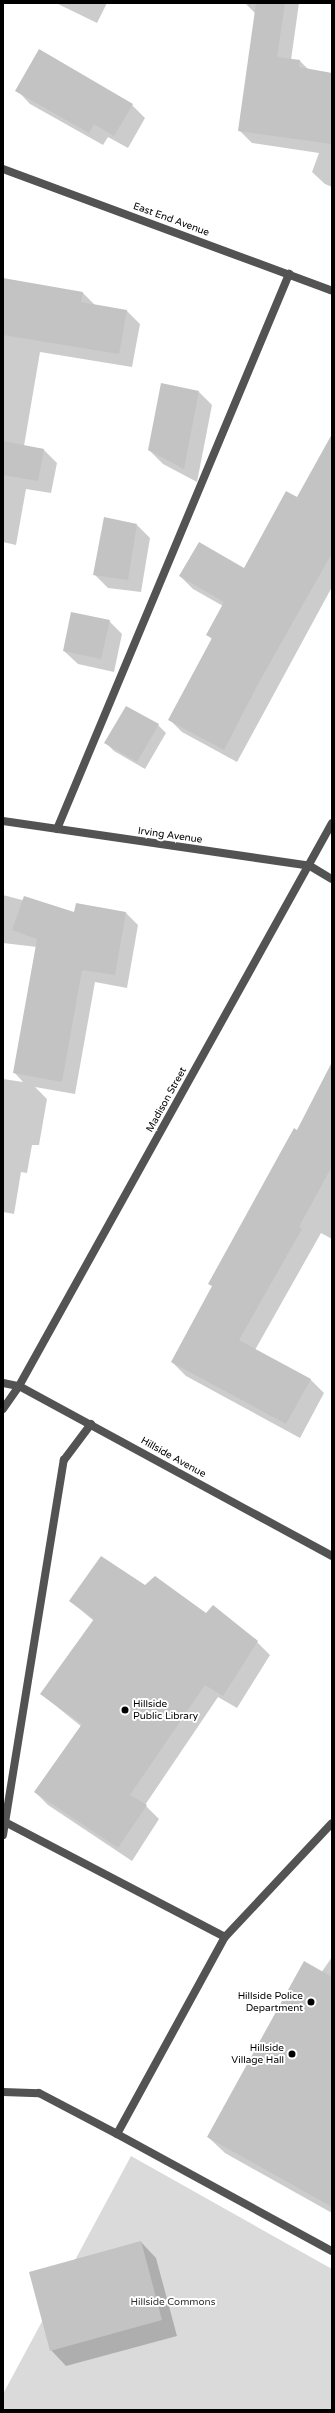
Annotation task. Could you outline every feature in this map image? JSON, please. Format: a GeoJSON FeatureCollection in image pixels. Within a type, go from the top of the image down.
{"type":"FeatureCollection","features":[{"type":"Feature","properties":{"kind":"street","name":"East End Avenue"},"geometry":{"type":"LineString","coordinates":[[3,169],[332,291]]}},
{"type":"Feature","properties":{"kind":"street"},"geometry":{"type":"LineString","coordinates":[[57,829],[289,274]]}},
{"type":"Feature","properties":{"kind":"street","name":"Irving Avenue"},"geometry":{"type":"LineString","coordinates":[[3,821],[310,866],[332,879]]}},
{"type":"Feature","properties":{"kind":"street","name":"Madison Street"},"geometry":{"type":"LineString","coordinates":[[3,1409],[19,1386],[310,866],[332,824]]}},
{"type":"Feature","properties":{"kind":"street","name":"Hillside Avenue"},"geometry":{"type":"LineString","coordinates":[[3,1383],[19,1386],[332,1556]]}},
{"type":"Feature","properties":{"kind":"street"},"geometry":{"type":"LineString","coordinates":[[3,1835],[64,1460],[90,1424]]}},
{"type":"Feature","properties":{"kind":"street"},"geometry":{"type":"LineString","coordinates":[[5,1822],[225,1937]]}},
{"type":"Feature","properties":{"kind":"street"},"geometry":{"type":"LineString","coordinates":[[117,2134],[225,1937],[332,1823]]}},
{"type":"Feature","properties":{"kind":"street"},"geometry":{"type":"LineString","coordinates":[[3,2092],[38,2093],[117,2134],[332,2251]]}},
{"type":"Feature","properties":{"kind":"green space","name":"Hillside Commons"},"geometry":{"type":"Polygon","coordinates":[[[131,2156],[332,2269],[332,2410],[3,2410],[3,2394],[131,2156]]]}},
{"type":"Feature","properties":{"kind":"building"},"geometry":{"type":"Polygon","coordinates":[[[256,3],[285,3],[277,57],[300,60],[299,67],[332,73],[332,144],[238,131],[256,3]]]}},
{"type":"Feature","properties":{"kind":"building"},"geometry":{"type":"Polygon","coordinates":[[[39,49],[133,104],[114,136],[94,124],[89,133],[15,91],[39,49]]]}},
{"type":"Feature","properties":{"kind":"building"},"geometry":{"type":"Polygon","coordinates":[[[3,278],[83,292],[81,302],[127,310],[119,354],[3,335],[3,278]]]}},
{"type":"Feature","properties":{"kind":"building"},"geometry":{"type":"Polygon","coordinates":[[[161,383],[199,391],[184,469],[148,450],[161,383]]]}},
{"type":"Feature","properties":{"kind":"building"},"geometry":{"type":"Polygon","coordinates":[[[332,434],[332,553],[258,684],[224,750],[168,720],[212,638],[206,635],[224,602],[179,576],[199,542],[244,568],[286,491],[297,497],[332,434]]]}},
{"type":"Feature","properties":{"kind":"building"},"geometry":{"type":"Polygon","coordinates":[[[3,441],[44,449],[38,481],[3,475],[3,441]]]}},
{"type":"Feature","properties":{"kind":"building"},"geometry":{"type":"Polygon","coordinates":[[[104,517],[137,524],[128,580],[93,575],[104,517]]]}},
{"type":"Feature","properties":{"kind":"building"},"geometry":{"type":"Polygon","coordinates":[[[71,612],[110,620],[101,659],[63,651],[71,612]]]}},
{"type":"Feature","properties":{"kind":"building"},"geometry":{"type":"Polygon","coordinates":[[[126,706],[159,724],[137,762],[104,743],[126,706]]]}},
{"type":"Feature","properties":{"kind":"building"},"geometry":{"type":"Polygon","coordinates":[[[24,896],[74,912],[76,903],[126,912],[115,975],[82,970],[62,1082],[13,1073],[37,939],[12,930],[24,896]]]}},
{"type":"Feature","properties":{"kind":"building"},"geometry":{"type":"Polygon","coordinates":[[[332,1062],[332,1166],[299,1227],[302,1229],[239,1340],[311,1379],[286,1424],[171,1362],[212,1286],[208,1284],[294,1128],[297,1130],[332,1062]]]}},
{"type":"Feature","properties":{"kind":"building","name":"Hillside Public Library"},"geometry":{"type":"Polygon","coordinates":[[[101,1556],[145,1585],[155,1576],[206,1613],[213,1605],[258,1641],[223,1696],[205,1685],[130,1795],[147,1805],[118,1848],[34,1792],[82,1724],[40,1694],[94,1619],[69,1601],[101,1556]]]}},
{"type":"Feature","properties":{"kind":"building","name":"Hillside Village Hall"},"geometry":{"type":"Polygon","coordinates":[[[304,1961],[332,1977],[332,2207],[207,2137],[304,1961]]]}},
{"type":"Feature","properties":{"kind":"building"},"geometry":{"type":"Polygon","coordinates":[[[141,2241],[162,2320],[50,2351],[29,2272],[141,2241]]]}},
{"type":"Feature","properties":{"kind":"place","name":"Hillside Public Library"},"geometry":{"type":"Point","coordinates":[125,1710]}},
{"type":"Feature","properties":{"kind":"place","name":"Hillside Police Department"},"geometry":{"type":"Point","coordinates":[311,2002]}},
{"type":"Feature","properties":{"kind":"place","name":"Hillside Village Hall"},"geometry":{"type":"Point","coordinates":[292,2054]}}]}
